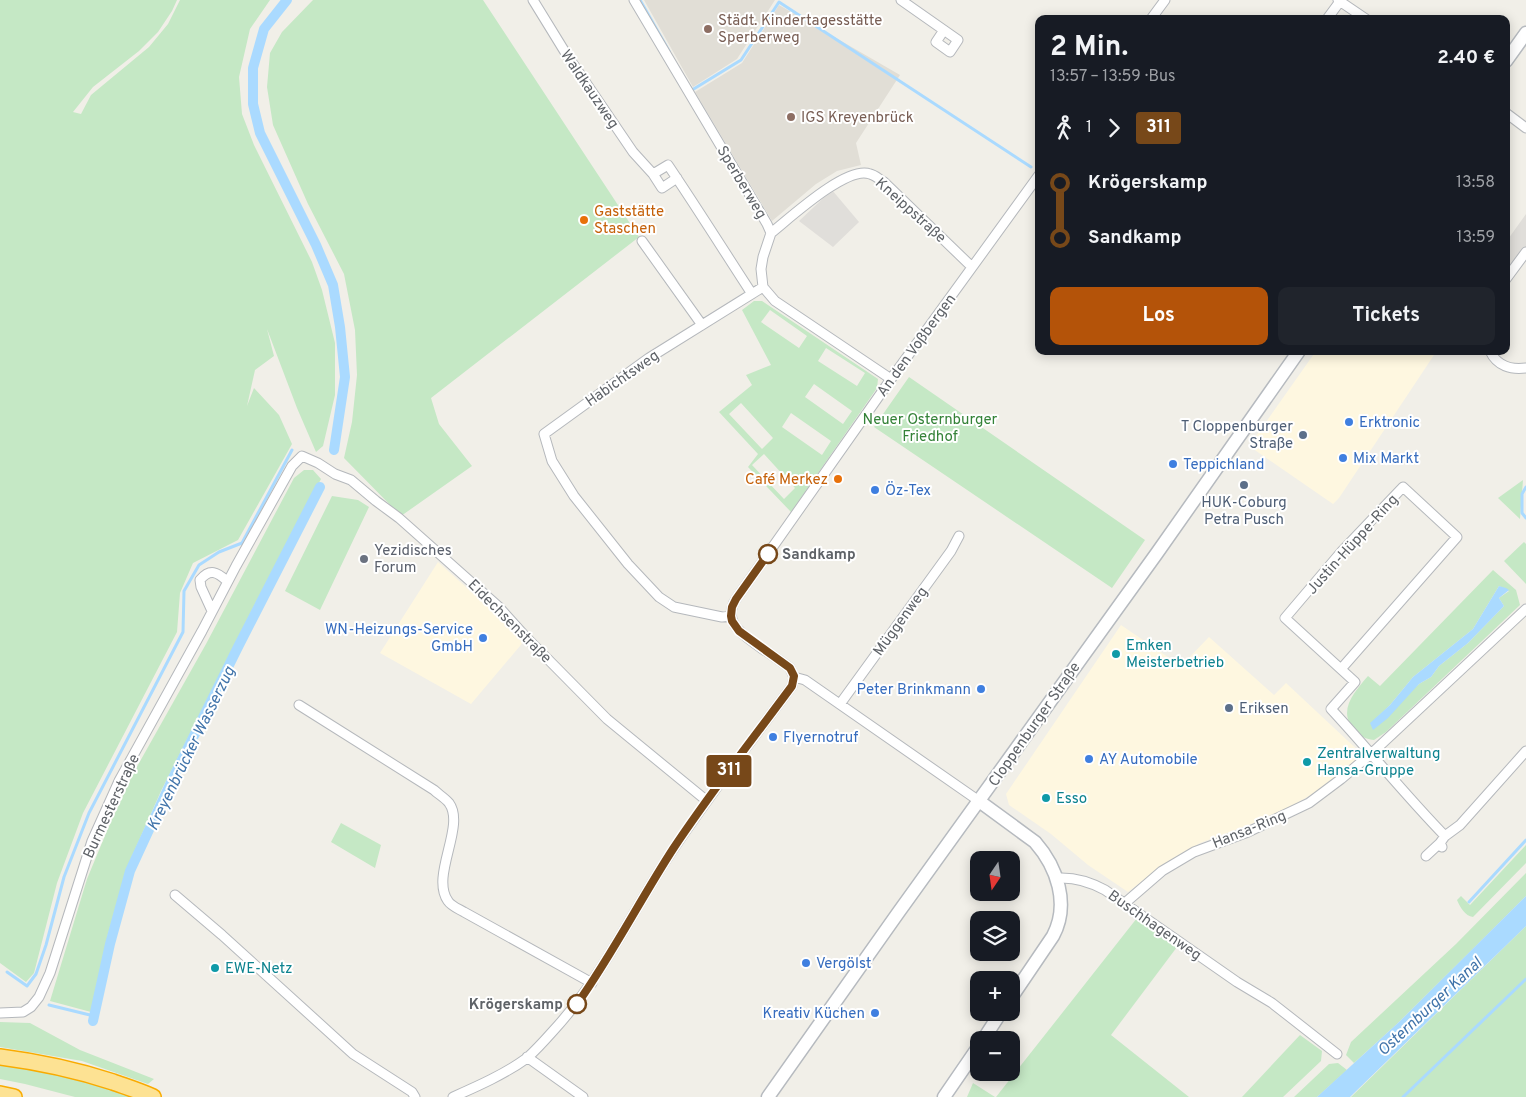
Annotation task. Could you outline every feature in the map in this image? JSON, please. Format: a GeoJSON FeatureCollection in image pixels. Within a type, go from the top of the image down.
{"type":"FeatureCollection","features":[{"type":"Feature","properties":{"kind":"highway"},"geometry":{"type":"LineString","coordinates":[[0,1058],[32,1061],[87,1073],[153,1097]]}},
{"type":"Feature","properties":{"kind":"highway"},"geometry":{"type":"LineString","coordinates":[[0,1094],[14,1097]]}},
{"type":"Feature","properties":{"kind":"main road"},"geometry":{"type":"LineString","coordinates":[[1510,55],[1526,33]]}},
{"type":"Feature","properties":{"kind":"main road","name":"Cloppenburger Straße"},"geometry":{"type":"LineString","coordinates":[[768,1097],[1296,355]]}},
{"type":"Feature","properties":{"kind":"main road"},"geometry":{"type":"LineString","coordinates":[[979,801],[1034,842],[1052,866],[1057,878],[1060,895],[1058,928],[1020,985]]}},
{"type":"Feature","properties":{"kind":"main road"},"geometry":{"type":"LineString","coordinates":[[944,1097],[970,1059]]}},
{"type":"Feature","properties":{"kind":"street","name":"Waldkauzweg"},"geometry":{"type":"LineString","coordinates":[[533,0],[565,52],[632,152],[653,174],[662,188],[677,178]]}},
{"type":"Feature","properties":{"kind":"street","name":"Sperberweg"},"geometry":{"type":"LineString","coordinates":[[634,0],[767,224],[771,233],[761,269],[763,287]]}},
{"type":"Feature","properties":{"kind":"street"},"geometry":{"type":"LineString","coordinates":[[901,0],[944,30]]}},
{"type":"Feature","properties":{"kind":"street"},"geometry":{"type":"LineString","coordinates":[[1154,15],[1165,0]]}},
{"type":"Feature","properties":{"kind":"street"},"geometry":{"type":"LineString","coordinates":[[1330,15],[1339,0],[1360,15]]}},
{"type":"Feature","properties":{"kind":"street"},"geometry":{"type":"LineString","coordinates":[[1510,115],[1526,128]]}},
{"type":"Feature","properties":{"kind":"street"},"geometry":{"type":"LineString","coordinates":[[653,174],[668,165],[752,294]]}},
{"type":"Feature","properties":{"kind":"street","name":"Kneippstraße"},"geometry":{"type":"LineString","coordinates":[[771,233],[836,183],[852,174],[870,173],[884,182],[972,267]]}},
{"type":"Feature","properties":{"kind":"street","name":"An den Voßbergen"},"geometry":{"type":"LineString","coordinates":[[731,616],[732,607],[736,599],[890,379],[1035,180]]}},
{"type":"Feature","properties":{"kind":"street"},"geometry":{"type":"LineString","coordinates":[[642,241],[702,325]]}},
{"type":"Feature","properties":{"kind":"street"},"geometry":{"type":"LineString","coordinates":[[1510,274],[1526,252]]}},
{"type":"Feature","properties":{"kind":"street"},"geometry":{"type":"LineString","coordinates":[[763,287],[776,301],[890,379]]}},
{"type":"Feature","properties":{"kind":"street","name":"Habichtsweg"},"geometry":{"type":"LineString","coordinates":[[731,616],[722,617],[674,607],[655,593],[613,545],[569,489],[552,461],[544,434],[649,358],[763,287]]}},
{"type":"Feature","properties":{"kind":"street"},"geometry":{"type":"LineString","coordinates":[[1493,355],[1506,367],[1526,368]]}},
{"type":"Feature","properties":{"kind":"street","name":"Burmesterstraße"},"geometry":{"type":"LineString","coordinates":[[0,1013],[23,1012],[31,1007],[39,997],[50,973],[92,841],[119,782],[227,581],[292,466],[302,456]]}},
{"type":"Feature","properties":{"kind":"street","name":"Eidechsenstraße"},"geometry":{"type":"LineString","coordinates":[[302,456],[318,463],[335,474],[351,480],[399,518],[498,606],[607,720],[707,801]]}},
{"type":"Feature","properties":{"kind":"street","name":"Justin-Hüppe-Ring"},"geometry":{"type":"LineString","coordinates":[[1341,669],[1457,537],[1403,488],[1342,551],[1286,618],[1355,682],[1331,709],[1372,753]]}},
{"type":"Feature","properties":{"kind":"street","name":"Müggenweg"},"geometry":{"type":"LineString","coordinates":[[840,704],[951,551],[958,536]]}},
{"type":"Feature","properties":{"kind":"street"},"geometry":{"type":"LineString","coordinates":[[212,610],[201,587],[200,580],[205,574],[210,572],[219,574],[227,581]]}},
{"type":"Feature","properties":{"kind":"street","name":"Hansa-Ring"},"geometry":{"type":"LineString","coordinates":[[1125,903],[1162,871],[1194,852],[1248,832],[1309,803],[1372,753],[1526,609]]}},
{"type":"Feature","properties":{"kind":"street"},"geometry":{"type":"LineString","coordinates":[[453,1097],[493,1078],[527,1057],[571,1012],[592,983],[657,874],[707,801],[792,686],[794,676],[790,668],[739,631],[731,616]]}},
{"type":"Feature","properties":{"kind":"street"},"geometry":{"type":"LineString","coordinates":[[794,676],[806,680],[979,801]]}},
{"type":"Feature","properties":{"kind":"street"},"geometry":{"type":"LineString","coordinates":[[298,705],[434,790],[449,804],[453,823],[443,879],[444,892],[449,902],[592,983]]}},
{"type":"Feature","properties":{"kind":"street"},"geometry":{"type":"LineString","coordinates":[[1426,856],[1465,820],[1526,751]]}},
{"type":"Feature","properties":{"kind":"street"},"geometry":{"type":"LineString","coordinates":[[1372,753],[1412,799],[1442,842]]}},
{"type":"Feature","properties":{"kind":"street","name":"Buschhagenweg"},"geometry":{"type":"LineString","coordinates":[[1057,878],[1067,877],[1086,880],[1105,890],[1237,982],[1272,1003],[1337,1054]]}},
{"type":"Feature","properties":{"kind":"street"},"geometry":{"type":"LineString","coordinates":[[175,896],[222,935],[354,1054],[412,1092],[415,1097]]}},
{"type":"Feature","properties":{"kind":"street"},"geometry":{"type":"LineString","coordinates":[[527,1057],[583,1097]]}},
{"type":"Feature","properties":{"kind":"shaded area","name":"Städt. Kindertagesstätte Sperberweg"},"geometry":{"type":"Polygon","coordinates":[[[644,0],[775,0],[737,59],[693,87],[644,0]]]}},
{"type":"Feature","properties":{"kind":"shaded area","name":"IGS Kreyenbrück"},"geometry":{"type":"Polygon","coordinates":[[[779,5],[900,75],[856,143],[861,165],[837,171],[816,184],[772,221],[695,92],[742,63],[779,5]]]}},
{"type":"Feature","properties":{"kind":"shaded area"},"geometry":{"type":"Polygon","coordinates":[[[832,190],[859,222],[833,247],[799,221],[832,190]]]}},
{"type":"Feature","properties":{"kind":"shaded area"},"geometry":{"type":"Polygon","coordinates":[[[1526,214],[1526,252],[1510,274],[1510,236],[1526,214]]]}},
{"type":"Feature","properties":{"kind":"shaded area"},"geometry":{"type":"Polygon","coordinates":[[[1313,355],[1434,355],[1339,498],[1333,504],[1249,446],[1313,355]]]}},
{"type":"Feature","properties":{"kind":"shaded area"},"geometry":{"type":"Polygon","coordinates":[[[438,562],[525,640],[471,704],[380,653],[438,562]]]}},
{"type":"Feature","properties":{"kind":"shaded area"},"geometry":{"type":"Polygon","coordinates":[[[1121,625],[1181,666],[1209,637],[1274,695],[1286,683],[1363,755],[1319,790],[1278,814],[1200,843],[1158,869],[1128,892],[1088,865],[1051,834],[1009,805],[1006,794],[1121,625]]]}},
{"type":"Feature","properties":{"kind":"green space"},"geometry":{"type":"Polygon","coordinates":[[[0,0],[177,0],[158,32],[139,51],[93,87],[73,112],[81,114],[91,95],[149,47],[168,24],[180,0],[270,0],[250,29],[239,77],[242,114],[254,145],[312,262],[322,290],[335,343],[335,395],[323,446],[316,452],[267,329],[274,356],[255,370],[247,406],[254,388],[279,415],[292,444],[238,540],[193,563],[180,593],[177,632],[83,813],[57,883],[34,973],[26,982],[0,963],[0,0]]]}},
{"type":"Feature","properties":{"kind":"green space"},"geometry":{"type":"Polygon","coordinates":[[[313,0],[483,0],[639,237],[431,398],[439,424],[472,466],[401,516],[344,458],[352,422],[357,375],[355,330],[344,274],[308,204],[273,125],[267,87],[270,53],[282,32],[313,0]]]}},
{"type":"Feature","properties":{"kind":"green space"},"geometry":{"type":"Polygon","coordinates":[[[754,301],[762,301],[878,379],[877,388],[791,512],[748,467],[758,454],[719,412],[752,385],[746,375],[771,365],[742,310],[754,301]],[[770,310],[761,322],[799,348],[807,336],[770,310]],[[826,348],[818,361],[857,386],[865,373],[826,348]],[[814,384],[805,397],[843,424],[852,411],[814,384]],[[741,403],[729,414],[762,449],[773,438],[741,403]],[[791,413],[782,427],[822,455],[831,441],[791,413]],[[764,454],[752,465],[784,499],[795,488],[764,454]]]}},
{"type":"Feature","properties":{"kind":"green space","name":"Neuer Osternburger Friedhof"},"geometry":{"type":"Polygon","coordinates":[[[909,377],[1145,540],[1112,588],[874,427],[909,377]]]}},
{"type":"Feature","properties":{"kind":"green space"},"geometry":{"type":"Polygon","coordinates":[[[304,470],[313,470],[321,479],[255,604],[161,791],[129,863],[108,934],[91,1012],[50,1001],[87,879],[134,772],[206,644],[294,478],[304,470]]]}},
{"type":"Feature","properties":{"kind":"green space"},"geometry":{"type":"Polygon","coordinates":[[[1523,480],[1520,519],[1498,498],[1523,480]]]}},
{"type":"Feature","properties":{"kind":"green space"},"geometry":{"type":"Polygon","coordinates":[[[332,496],[358,500],[369,507],[320,610],[285,591],[332,496]]]}},
{"type":"Feature","properties":{"kind":"green space"},"geometry":{"type":"Polygon","coordinates":[[[1524,542],[1526,544],[1526,584],[1504,561],[1524,542]]]}},
{"type":"Feature","properties":{"kind":"green space"},"geometry":{"type":"Polygon","coordinates":[[[1493,570],[1516,590],[1520,605],[1386,732],[1371,740],[1363,737],[1354,729],[1347,715],[1348,708],[1353,695],[1368,676],[1380,686],[1493,570]],[[1499,586],[1473,629],[1413,677],[1390,705],[1371,723],[1419,684],[1431,677],[1439,666],[1468,643],[1504,606],[1499,598],[1509,591],[1499,586]]]}},
{"type":"Feature","properties":{"kind":"green space"},"geometry":{"type":"Polygon","coordinates":[[[341,823],[381,845],[375,868],[331,842],[341,823]]]}},
{"type":"Feature","properties":{"kind":"green space"},"geometry":{"type":"Polygon","coordinates":[[[1526,845],[1526,863],[1473,917],[1465,913],[1457,900],[1461,896],[1470,905],[1526,845]]]}},
{"type":"Feature","properties":{"kind":"green space"},"geometry":{"type":"Polygon","coordinates":[[[1526,873],[1526,896],[1399,1022],[1354,1063],[1346,1055],[1351,1042],[1456,944],[1526,873]]]}},
{"type":"Feature","properties":{"kind":"green space"},"geometry":{"type":"Polygon","coordinates":[[[1137,918],[1177,947],[1111,1035],[1189,1097],[996,1097],[1009,1081],[1020,1081],[1020,1067],[1137,918]]]}},
{"type":"Feature","properties":{"kind":"green space"},"geometry":{"type":"Polygon","coordinates":[[[1526,926],[1526,1097],[1351,1097],[1526,926]]]}},
{"type":"Feature","properties":{"kind":"green space"},"geometry":{"type":"Polygon","coordinates":[[[0,1022],[30,1023],[80,1050],[154,1079],[148,1084],[82,1061],[0,1047],[0,1022]]]}},
{"type":"Feature","properties":{"kind":"green space"},"geometry":{"type":"Polygon","coordinates":[[[1300,1035],[1322,1051],[1321,1061],[1283,1097],[1242,1097],[1300,1035]]]}},
{"type":"Feature","properties":{"kind":"green space"},"geometry":{"type":"Polygon","coordinates":[[[1338,1063],[1347,1070],[1317,1097],[1294,1097],[1329,1064],[1338,1063]]]}},
{"type":"Feature","properties":{"kind":"green space"},"geometry":{"type":"Polygon","coordinates":[[[0,1065],[76,1077],[135,1097],[75,1097],[0,1079],[0,1065]]]}},
{"type":"Feature","properties":{"kind":"green space"},"geometry":{"type":"Polygon","coordinates":[[[973,1083],[995,1097],[967,1097],[973,1083]]]}},
{"type":"Feature","properties":{"kind":"water"},"geometry":{"type":"Polygon","coordinates":[[[1499,586],[1509,590],[1499,598],[1504,606],[1468,643],[1439,666],[1431,677],[1419,684],[1388,718],[1373,730],[1370,723],[1390,705],[1413,677],[1473,629],[1499,586]]]}},
{"type":"Feature","properties":{"kind":"water","name":"Osternburger Kanal"},"geometry":{"type":"Polygon","coordinates":[[[1526,896],[1526,926],[1350,1097],[1317,1097],[1399,1022],[1526,896]]]}},
{"type":"Feature","properties":{"kind":"waterway","name":"Kreyenbrücker Wasserzug"},"geometry":{"type":"LineString","coordinates":[[287,0],[264,29],[253,68],[253,104],[260,133],[316,245],[333,285],[340,327],[345,377],[334,450]]}},
{"type":"Feature","properties":{"kind":"waterway"},"geometry":{"type":"LineString","coordinates":[[640,0],[669,51]]}},
{"type":"Feature","properties":{"kind":"waterway"},"geometry":{"type":"LineString","coordinates":[[690,87],[692,90],[741,60],[779,2],[1031,167]]}},
{"type":"Feature","properties":{"kind":"waterway"},"geometry":{"type":"LineString","coordinates":[[7,972],[27,986],[36,974],[46,945],[64,877],[89,813],[183,632],[184,591],[199,565],[219,552],[242,543],[292,450]]}},
{"type":"Feature","properties":{"kind":"waterway","name":"Kreyenbrücker Wasserzug"},"geometry":{"type":"LineString","coordinates":[[93,1021],[110,944],[130,871],[172,780],[320,487]]}},
{"type":"Feature","properties":{"kind":"waterway"},"geometry":{"type":"LineString","coordinates":[[1526,487],[1522,494],[1522,513],[1526,518]]}},
{"type":"Feature","properties":{"kind":"waterway"},"geometry":{"type":"LineString","coordinates":[[1469,902],[1526,840]]}},
{"type":"Feature","properties":{"kind":"waterway"},"geometry":{"type":"LineString","coordinates":[[1403,1097],[1526,979]]}},
{"type":"Feature","properties":{"kind":"waterway"},"geometry":{"type":"LineString","coordinates":[[49,1005],[94,1016]]}},
{"type":"Feature","properties":{"kind":"bus line","name":"311"},"geometry":{"type":"LineString","coordinates":[[577,1004],[592,983],[674,848],[793,684],[794,676],[790,668],[739,631],[731,616],[733,603],[768,554]]}},
{"type":"Feature","properties":{"kind":"place","name":"Städt. Kindertagesstätte Sperberweg"},"geometry":{"type":"Point","coordinates":[708,29]}},
{"type":"Feature","properties":{"kind":"place","name":"IGS Kreyenbrück"},"geometry":{"type":"Point","coordinates":[791,117]}},
{"type":"Feature","properties":{"kind":"place","name":"Gaststätte Staschen"},"geometry":{"type":"Point","coordinates":[584,220]}},
{"type":"Feature","properties":{"kind":"place","name":"Erktronic"},"geometry":{"type":"Point","coordinates":[1349,422]}},
{"type":"Feature","properties":{"kind":"place","name":"T Cloppenburger Straße"},"geometry":{"type":"Point","coordinates":[1303,435]}},
{"type":"Feature","properties":{"kind":"place","name":"Mix Markt"},"geometry":{"type":"Point","coordinates":[1343,458]}},
{"type":"Feature","properties":{"kind":"place","name":"Teppichland"},"geometry":{"type":"Point","coordinates":[1173,464]}},
{"type":"Feature","properties":{"kind":"place","name":"Café Merkez"},"geometry":{"type":"Point","coordinates":[838,479]}},
{"type":"Feature","properties":{"kind":"place","name":"HUK-Coburg Petra Pusch"},"geometry":{"type":"Point","coordinates":[1244,485]}},
{"type":"Feature","properties":{"kind":"place","name":"Öz-Tex"},"geometry":{"type":"Point","coordinates":[875,490]}},
{"type":"Feature","properties":{"kind":"place","name":"Sandkamp"},"geometry":{"type":"Point","coordinates":[768,554]}},
{"type":"Feature","properties":{"kind":"place","name":"Yezidisches Forum"},"geometry":{"type":"Point","coordinates":[364,559]}},
{"type":"Feature","properties":{"kind":"place","name":"WN-Heizungs-Service GmbH"},"geometry":{"type":"Point","coordinates":[483,638]}},
{"type":"Feature","properties":{"kind":"place","name":"Emken Meisterbetrieb"},"geometry":{"type":"Point","coordinates":[1116,654]}},
{"type":"Feature","properties":{"kind":"place","name":"Peter Brinkmann"},"geometry":{"type":"Point","coordinates":[981,689]}},
{"type":"Feature","properties":{"kind":"place","name":"Eriksen"},"geometry":{"type":"Point","coordinates":[1229,708]}},
{"type":"Feature","properties":{"kind":"place","name":"Flyernotruf"},"geometry":{"type":"Point","coordinates":[773,737]}},
{"type":"Feature","properties":{"kind":"place","name":"AY Automobile"},"geometry":{"type":"Point","coordinates":[1089,759]}},
{"type":"Feature","properties":{"kind":"place","name":"Zentralverwaltung Hansa-Gruppe"},"geometry":{"type":"Point","coordinates":[1307,762]}},
{"type":"Feature","properties":{"kind":"place","name":"Esso"},"geometry":{"type":"Point","coordinates":[1046,798]}},
{"type":"Feature","properties":{"kind":"place","name":"Vergölst"},"geometry":{"type":"Point","coordinates":[806,963]}},
{"type":"Feature","properties":{"kind":"place","name":"EWE-Netz"},"geometry":{"type":"Point","coordinates":[215,968]}},
{"type":"Feature","properties":{"kind":"place","name":"Krögerskamp"},"geometry":{"type":"Point","coordinates":[577,1004]}},
{"type":"Feature","properties":{"kind":"place","name":"Kreativ Küchen"},"geometry":{"type":"Point","coordinates":[875,1013]}}]}
